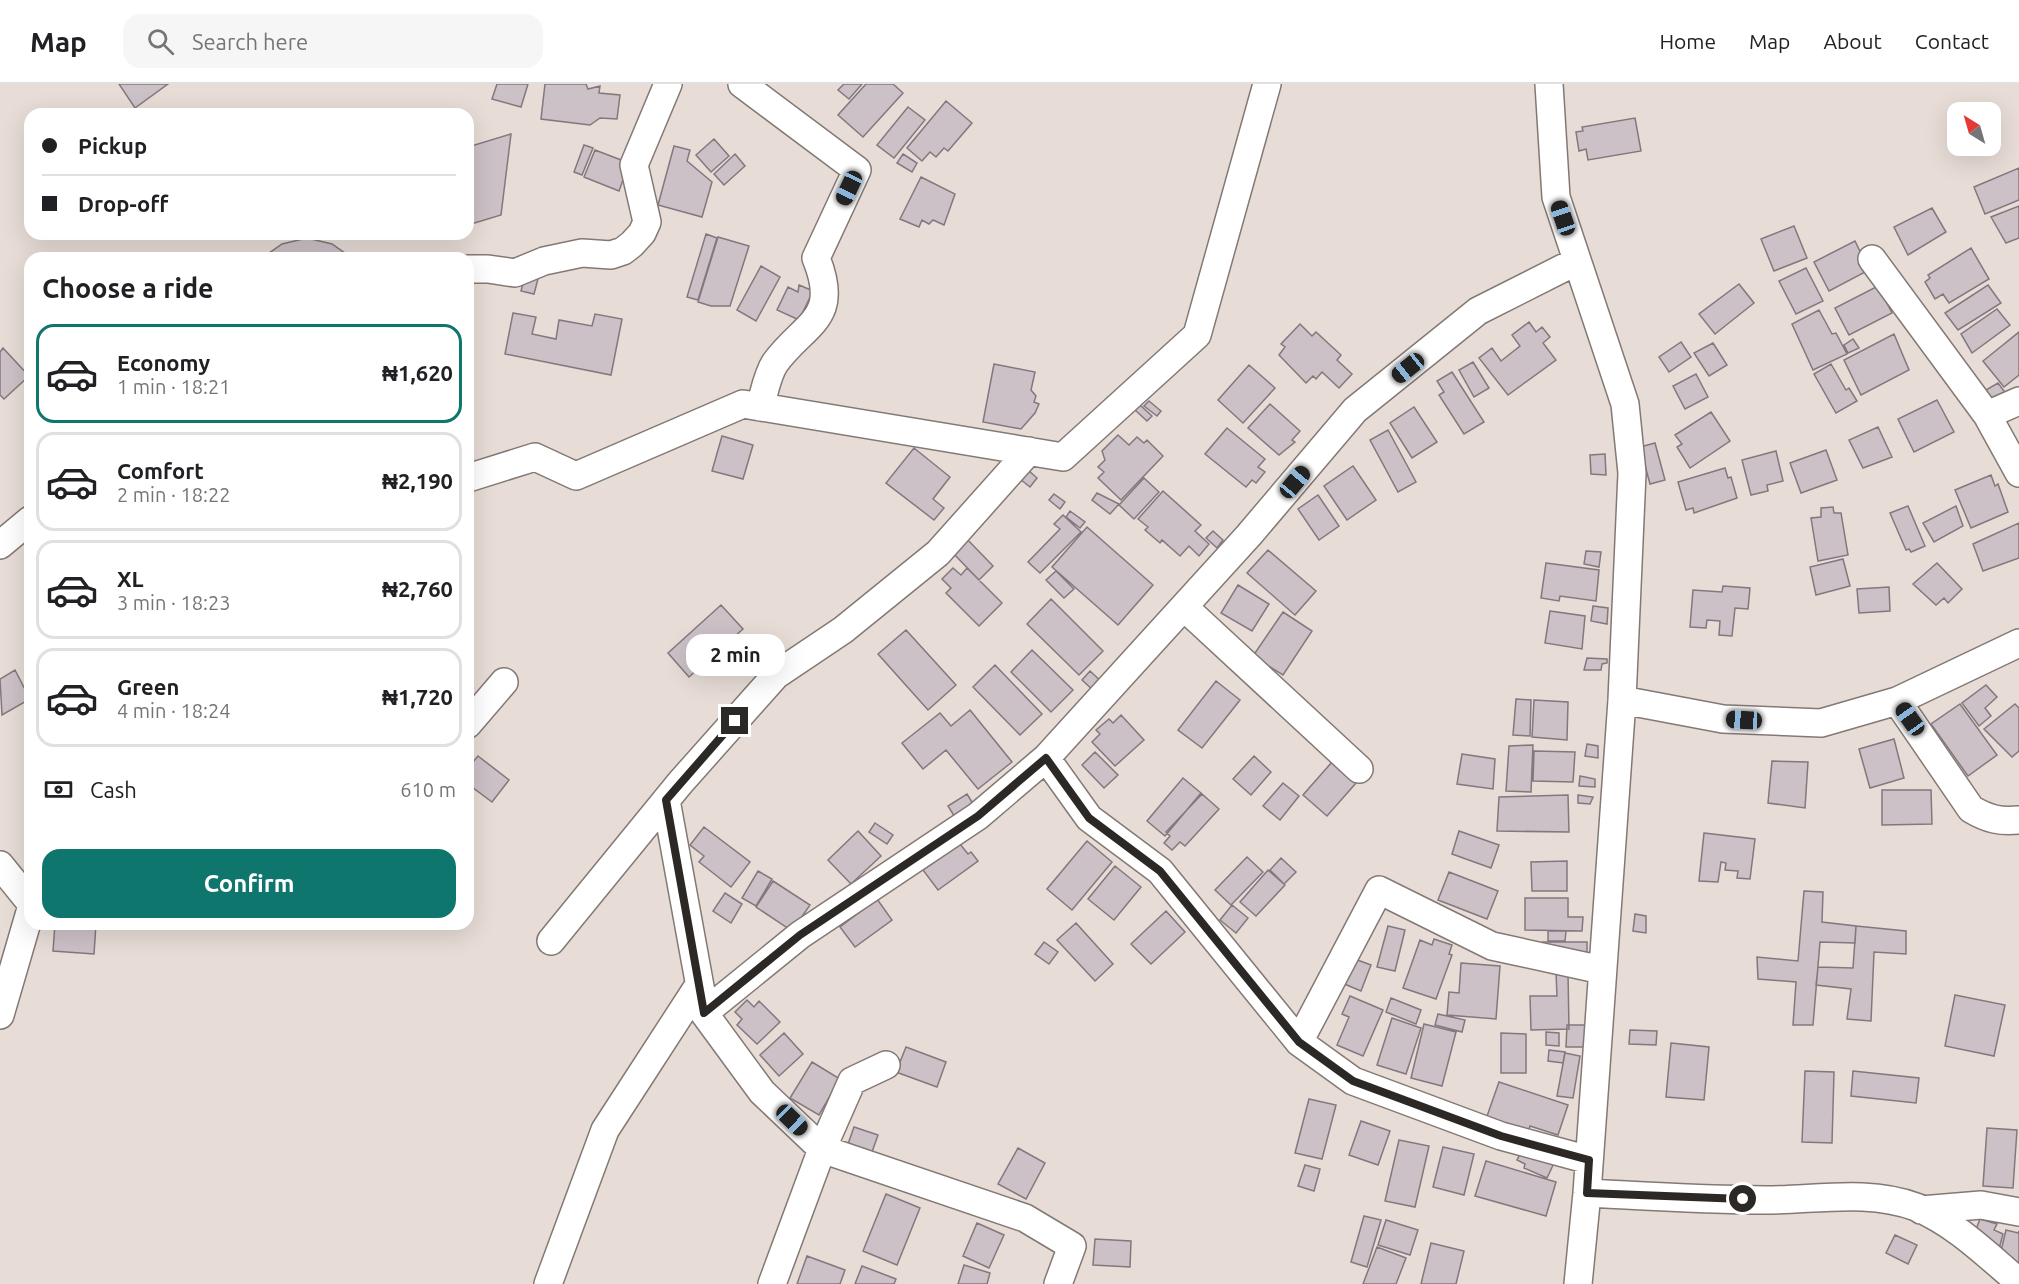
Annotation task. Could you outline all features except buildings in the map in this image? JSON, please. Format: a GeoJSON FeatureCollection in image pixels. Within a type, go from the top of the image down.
{"type":"FeatureCollection","features":[{"type":"Feature","properties":{"kind":"street"},"geometry":{"type":"LineString","coordinates":[[474,269],[488,268],[514,273],[544,261],[582,253],[610,255],[623,251],[632,244],[642,233],[647,222],[634,165],[668,84]]}},
{"type":"Feature","properties":{"kind":"street"},"geometry":{"type":"LineString","coordinates":[[742,84],[858,170],[816,258],[825,280],[819,318],[774,364],[759,407]]}},
{"type":"Feature","properties":{"kind":"street"},"geometry":{"type":"LineString","coordinates":[[474,476],[535,457],[576,476],[743,404],[1063,457],[1197,335],[1267,84]]}},
{"type":"Feature","properties":{"kind":"street"},"geometry":{"type":"LineString","coordinates":[[1549,84],[1556,197],[1624,404],[1632,473],[1622,700],[1587,1193],[1578,1284]]}},
{"type":"Feature","properties":{"kind":"street"},"geometry":{"type":"LineString","coordinates":[[1872,259],[1988,415],[2019,473]]}},
{"type":"Feature","properties":{"kind":"street"},"geometry":{"type":"LineString","coordinates":[[704,1013],[800,935],[978,816],[1046,758],[1250,535],[1355,410],[1478,311],[1577,261]]}},
{"type":"Feature","properties":{"kind":"street"},"geometry":{"type":"LineString","coordinates":[[1988,415],[2019,401]]}},
{"type":"Feature","properties":{"kind":"street"},"geometry":{"type":"LineString","coordinates":[[551,941],[666,800],[776,675],[843,630],[938,553],[1029,452]]}},
{"type":"Feature","properties":{"kind":"street"},"geometry":{"type":"LineString","coordinates":[[0,545],[24,525]]}},
{"type":"Feature","properties":{"kind":"street"},"geometry":{"type":"LineString","coordinates":[[1184,607],[1359,769]]}},
{"type":"Feature","properties":{"kind":"street"},"geometry":{"type":"LineString","coordinates":[[1622,700],[1723,719],[1821,723],[1897,701],[2019,643]]}},
{"type":"Feature","properties":{"kind":"street"},"geometry":{"type":"LineString","coordinates":[[474,717],[504,682]]}},
{"type":"Feature","properties":{"kind":"street"},"geometry":{"type":"LineString","coordinates":[[1897,701],[1971,809],[1984,817],[2003,822],[2019,820]]}},
{"type":"Feature","properties":{"kind":"street"},"geometry":{"type":"LineString","coordinates":[[1046,758],[1089,818],[1160,871],[1299,1042],[1353,1081],[1501,1136],[1589,1160]]}},
{"type":"Feature","properties":{"kind":"street"},"geometry":{"type":"LineString","coordinates":[[666,800],[704,1013],[762,1092],[822,1149],[1025,1218],[1072,1246],[1058,1284]]}},
{"type":"Feature","properties":{"kind":"street"},"geometry":{"type":"LineString","coordinates":[[0,864],[24,894]]}},
{"type":"Feature","properties":{"kind":"street"},"geometry":{"type":"LineString","coordinates":[[1299,1042],[1379,890],[1492,946],[1602,970]]}},
{"type":"Feature","properties":{"kind":"street"},"geometry":{"type":"LineString","coordinates":[[0,1015],[25,930]]}},
{"type":"Feature","properties":{"kind":"street"},"geometry":{"type":"LineString","coordinates":[[548,1284],[605,1130],[699,985]]}},
{"type":"Feature","properties":{"kind":"street"},"geometry":{"type":"LineString","coordinates":[[772,1284],[822,1149],[852,1081],[886,1065]]}},
{"type":"Feature","properties":{"kind":"street"},"geometry":{"type":"LineString","coordinates":[[1587,1193],[1765,1200],[1862,1197],[1892,1200],[1921,1210],[1956,1229],[2019,1282]]}},
{"type":"Feature","properties":{"kind":"street"},"geometry":{"type":"LineString","coordinates":[[1921,1210],[1981,1205],[2019,1212]]}},
{"type":"Feature","properties":{"kind":"route"},"geometry":{"type":"LineString","coordinates":[[735,721],[666,800],[704,1013],[800,935],[978,816],[1046,758],[1089,818],[1160,871],[1299,1042],[1353,1081],[1501,1136],[1589,1160],[1587,1193],[1743,1199]]}}]}
